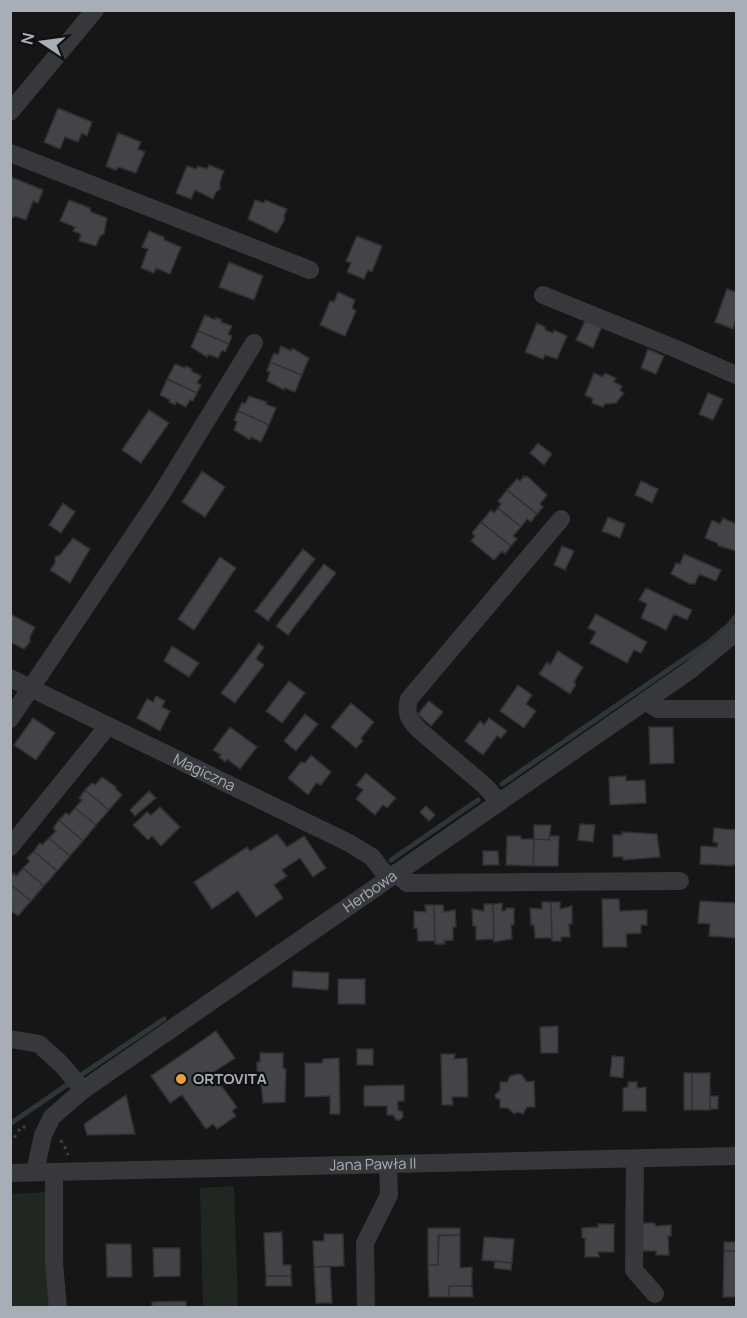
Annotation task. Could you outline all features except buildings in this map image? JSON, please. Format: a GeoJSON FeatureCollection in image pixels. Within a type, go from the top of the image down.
{"type":"FeatureCollection","features":[{"type":"Feature","properties":{"kind":"street"},"geometry":{"type":"LineString","coordinates":[[10,112],[95,10]]}},
{"type":"Feature","properties":{"kind":"street"},"geometry":{"type":"LineString","coordinates":[[10,153],[310,270]]}},
{"type":"Feature","properties":{"kind":"street"},"geometry":{"type":"LineString","coordinates":[[543,295],[736,375]]}},
{"type":"Feature","properties":{"kind":"street"},"geometry":{"type":"LineString","coordinates":[[10,719],[160,496],[254,343]]}},
{"type":"Feature","properties":{"kind":"street"},"geometry":{"type":"LineString","coordinates":[[499,802],[485,786],[418,729],[409,719],[406,709],[409,699],[561,519]]}},
{"type":"Feature","properties":{"kind":"street","name":"Herbowa"},"geometry":{"type":"LineString","coordinates":[[35,1172],[43,1135],[52,1117],[83,1090],[689,671],[736,632]]}},
{"type":"Feature","properties":{"kind":"street","name":"Magiczna"},"geometry":{"type":"LineString","coordinates":[[10,678],[349,843],[372,857],[392,875]]}},
{"type":"Feature","properties":{"kind":"street"},"geometry":{"type":"LineString","coordinates":[[645,701],[658,709],[736,709]]}},
{"type":"Feature","properties":{"kind":"street"},"geometry":{"type":"LineString","coordinates":[[10,848],[108,726]]}},
{"type":"Feature","properties":{"kind":"street"},"geometry":{"type":"LineString","coordinates":[[392,875],[407,883],[680,881]]}},
{"type":"Feature","properties":{"kind":"street"},"geometry":{"type":"LineString","coordinates":[[10,1039],[39,1044],[62,1065],[83,1090]]}},
{"type":"Feature","properties":{"kind":"street","name":"Jana Pawła II"},"geometry":{"type":"LineString","coordinates":[[10,1173],[736,1156]]}},
{"type":"Feature","properties":{"kind":"street"},"geometry":{"type":"LineString","coordinates":[[635,1159],[634,1270],[655,1294]]}},
{"type":"Feature","properties":{"kind":"street"},"geometry":{"type":"LineString","coordinates":[[366,1308],[365,1243],[389,1196],[388,1164]]}},
{"type":"Feature","properties":{"kind":"street"},"geometry":{"type":"LineString","coordinates":[[54,1172],[54,1263],[58,1308]]}},
{"type":"Feature","properties":{"kind":"path"},"geometry":{"type":"LineString","coordinates":[[10,1144],[22,1126],[32,1130]]}},
{"type":"Feature","properties":{"kind":"shaded area"},"geometry":{"type":"Polygon","coordinates":[[[234,1186],[238,1307],[203,1307],[200,1188],[234,1186]]]}},
{"type":"Feature","properties":{"kind":"shaded area"},"geometry":{"type":"Polygon","coordinates":[[[48,1192],[50,1307],[11,1308],[11,1194],[48,1192]]]}},
{"type":"Feature","properties":{"kind":"waterway"},"geometry":{"type":"LineString","coordinates":[[502,784],[709,642],[736,616]]}},
{"type":"Feature","properties":{"kind":"waterway"},"geometry":{"type":"LineString","coordinates":[[391,860],[478,800]]}},
{"type":"Feature","properties":{"kind":"waterway"},"geometry":{"type":"LineString","coordinates":[[78,1077],[164,1019]]}},
{"type":"Feature","properties":{"kind":"waterway"},"geometry":{"type":"LineString","coordinates":[[10,1124],[71,1082]]}},
{"type":"Feature","properties":{"kind":"place","name":"ORTOVITA"},"geometry":{"type":"Point","coordinates":[181,1079]}}]}
